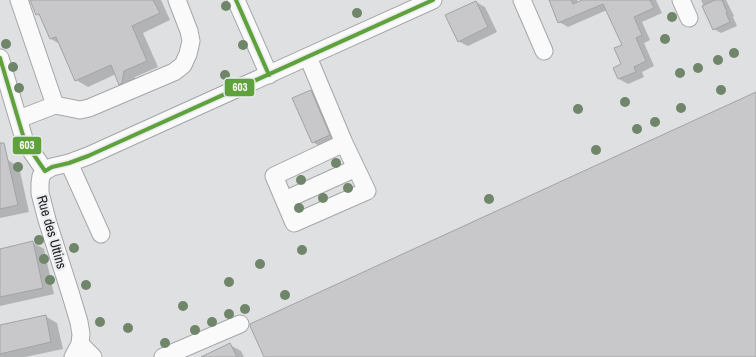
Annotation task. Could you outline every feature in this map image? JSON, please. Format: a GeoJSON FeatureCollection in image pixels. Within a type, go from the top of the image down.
{"type":"FeatureCollection","features":[{"type":"Feature","properties":{"kind":"street"},"geometry":{"type":"LineString","coordinates":[[19,0],[55,105]]}},
{"type":"Feature","properties":{"kind":"street"},"geometry":{"type":"LineString","coordinates":[[19,119],[55,105],[80,110],[89,108],[174,72],[183,65],[188,54],[191,41],[189,30],[177,0]]}},
{"type":"Feature","properties":{"kind":"street"},"geometry":{"type":"LineString","coordinates":[[236,0],[269,74]]}},
{"type":"Feature","properties":{"kind":"street"},"geometry":{"type":"LineString","coordinates":[[0,58],[26,142],[45,171],[52,167],[88,156],[433,0]]}},
{"type":"Feature","properties":{"kind":"street"},"geometry":{"type":"LineString","coordinates":[[522,0],[544,51]]}},
{"type":"Feature","properties":{"kind":"street"},"geometry":{"type":"LineString","coordinates":[[681,0],[689,18]]}},
{"type":"Feature","properties":{"kind":"street"},"geometry":{"type":"LineString","coordinates":[[308,57],[344,143],[367,191],[294,223],[274,176],[344,143]]}},
{"type":"Feature","properties":{"kind":"street"},"geometry":{"type":"LineString","coordinates":[[69,163],[101,234]]}},
{"type":"Feature","properties":{"kind":"street"},"geometry":{"type":"LineString","coordinates":[[285,200],[356,168]]}},
{"type":"Feature","properties":{"kind":"street","name":"Rue des Uttins"},"geometry":{"type":"LineString","coordinates":[[45,171],[41,176],[40,193],[79,322],[81,334],[77,350]]}},
{"type":"Feature","properties":{"kind":"street"},"geometry":{"type":"LineString","coordinates":[[163,357],[240,324]]}},
{"type":"Feature","properties":{"kind":"street"},"geometry":{"type":"LineString","coordinates":[[77,350],[93,357]]}},
{"type":"Feature","properties":{"kind":"building"},"geometry":{"type":"Polygon","coordinates":[[[30,0],[153,0],[160,13],[132,26],[147,61],[124,71],[122,83],[119,85],[111,65],[75,81],[56,37],[50,39],[39,14],[36,15],[30,0]]]}},
{"type":"Feature","properties":{"kind":"building"},"geometry":{"type":"Polygon","coordinates":[[[549,0],[571,0],[573,4],[582,0],[650,0],[654,8],[634,17],[642,35],[636,38],[646,61],[634,67],[636,72],[618,79],[613,68],[621,64],[614,48],[622,45],[603,4],[558,23],[549,0]]]}},
{"type":"Feature","properties":{"kind":"building"},"geometry":{"type":"Polygon","coordinates":[[[715,0],[722,0],[730,22],[713,30],[702,6],[715,0]]]}},
{"type":"Feature","properties":{"kind":"building"},"geometry":{"type":"Polygon","coordinates":[[[476,1],[488,27],[458,42],[445,15],[476,1]]]}},
{"type":"Feature","properties":{"kind":"building"},"geometry":{"type":"Polygon","coordinates":[[[311,90],[330,135],[312,143],[292,98],[311,90]]]}},
{"type":"Feature","properties":{"kind":"building"},"geometry":{"type":"Polygon","coordinates":[[[756,92],[756,357],[264,357],[250,324],[756,92]]]}},
{"type":"Feature","properties":{"kind":"building"},"geometry":{"type":"Polygon","coordinates":[[[0,143],[4,143],[18,205],[0,209],[0,143]]]}},
{"type":"Feature","properties":{"kind":"building"},"geometry":{"type":"Polygon","coordinates":[[[33,241],[43,288],[0,297],[0,249],[33,241]]]}},
{"type":"Feature","properties":{"kind":"building"},"geometry":{"type":"Polygon","coordinates":[[[46,315],[51,342],[0,354],[0,325],[46,315]]]}},
{"type":"Feature","properties":{"kind":"building"},"geometry":{"type":"Polygon","coordinates":[[[230,343],[237,357],[201,357],[230,343]]]}},
{"type":"Feature","properties":{"kind":"transit line","name":"603"},"geometry":{"type":"LineString","coordinates":[[236,0],[269,75]]}},
{"type":"Feature","properties":{"kind":"transit line","name":"603"},"geometry":{"type":"LineString","coordinates":[[45,171],[52,167],[88,156],[433,0]]}},
{"type":"Feature","properties":{"kind":"transit line","name":"603"},"geometry":{"type":"LineString","coordinates":[[0,58],[25,142],[45,171]]}}]}
